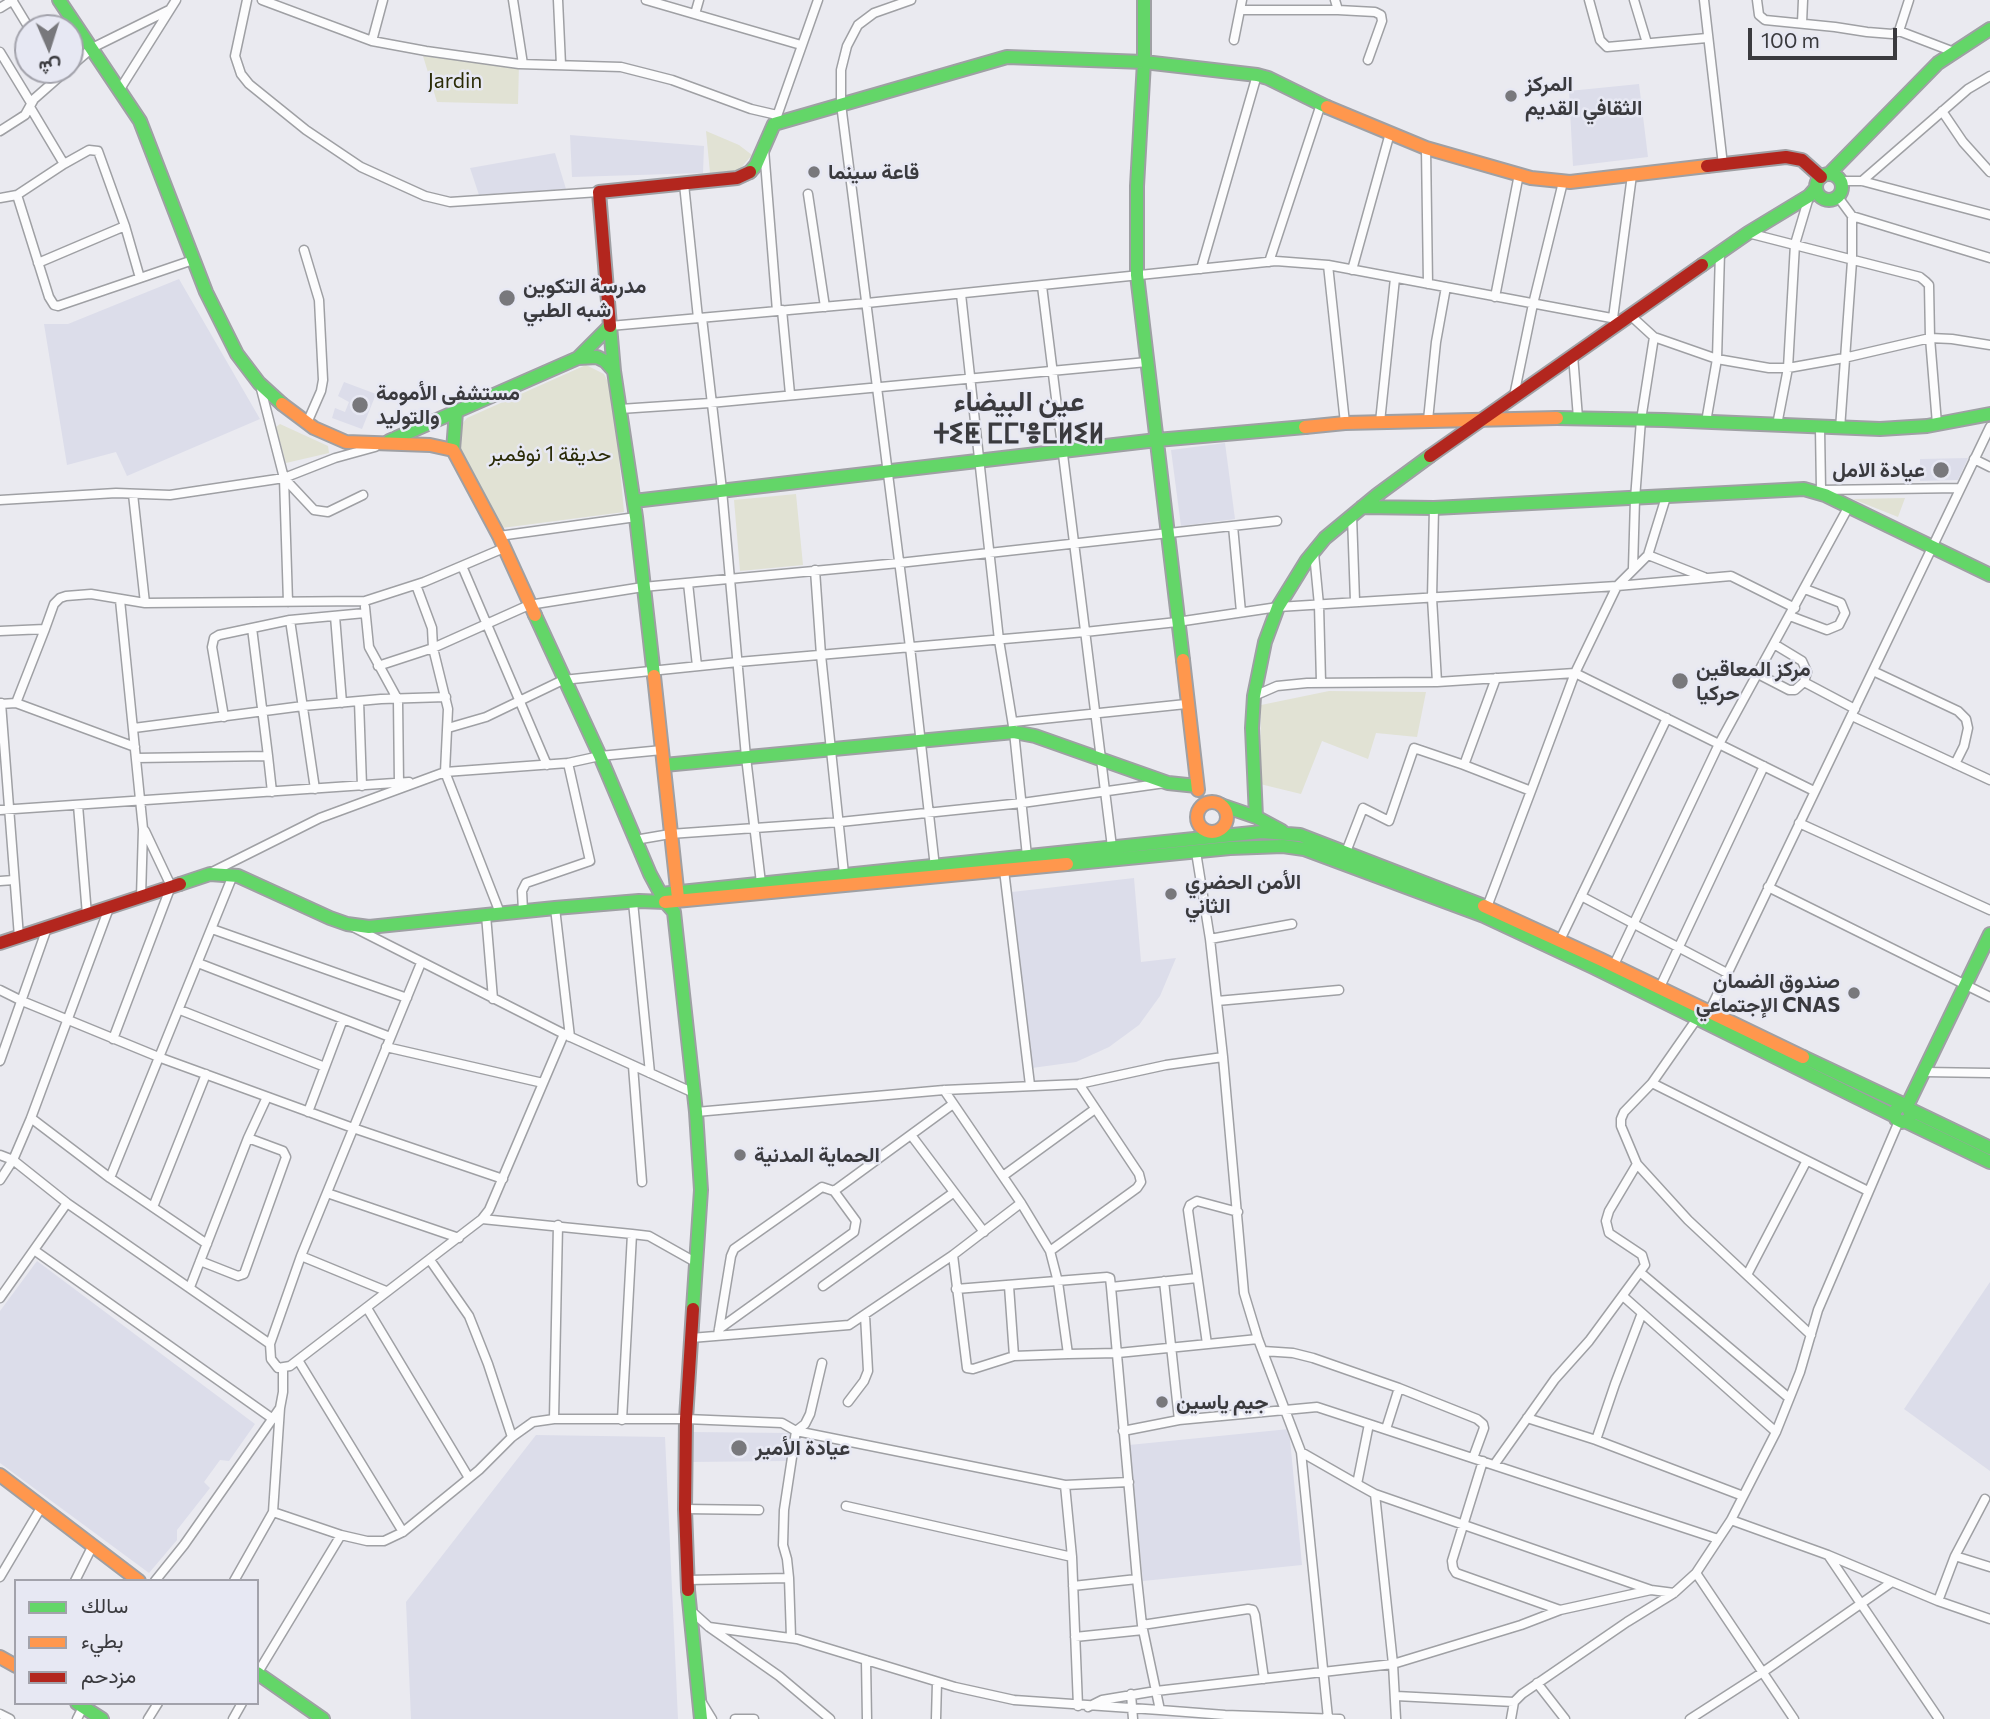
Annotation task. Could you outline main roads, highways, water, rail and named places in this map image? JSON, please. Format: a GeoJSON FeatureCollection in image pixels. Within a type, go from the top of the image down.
{"type":"FeatureCollection","features":[{"type":"Feature","properties":{"kind":"main road"},"geometry":{"type":"LineString","coordinates":[[59,0],[120,89],[144,130],[222,328],[259,383],[288,410],[307,423],[346,442],[430,445],[453,450]]}},
{"type":"Feature","properties":{"kind":"main road"},"geometry":{"type":"LineString","coordinates":[[1144,0],[1144,62],[1137,186],[1137,275],[1197,788],[1199,856]]}},
{"type":"Feature","properties":{"kind":"main road"},"geometry":{"type":"LineString","coordinates":[[1256,817],[1252,728],[1254,696],[1265,642],[1278,607],[1325,538],[1362,507],[1622,318],[1823,183],[1930,71],[1990,29]]}},
{"type":"Feature","properties":{"kind":"main road"},"geometry":{"type":"LineString","coordinates":[[701,1719],[689,1608],[685,1509],[691,1338],[701,1190],[696,1112],[668,900],[670,835],[664,765],[634,501],[614,371],[599,192],[737,178],[749,173],[776,120],[1007,57],[1144,62],[1257,75],[1426,148],[1519,174],[1563,182],[1794,158],[1811,166],[1823,183],[1842,189],[1838,197],[1830,200],[1822,198],[1823,183]]}},
{"type":"Feature","properties":{"kind":"main road"},"geometry":{"type":"LineString","coordinates":[[578,358],[610,326]]}},
{"type":"Feature","properties":{"kind":"main road"},"geometry":{"type":"LineString","coordinates":[[381,445],[578,358],[597,357],[614,371]]}},
{"type":"Feature","properties":{"kind":"main road"},"geometry":{"type":"LineString","coordinates":[[456,412],[453,450],[501,542],[600,756],[635,841],[668,900]]}},
{"type":"Feature","properties":{"kind":"main road"},"geometry":{"type":"LineString","coordinates":[[634,501],[1157,440],[1345,423],[1578,418],[1840,429],[1903,428],[1990,414]]}},
{"type":"Feature","properties":{"kind":"main road"},"geometry":{"type":"LineString","coordinates":[[1362,507],[1434,508],[1817,490],[1990,575]]}},
{"type":"Feature","properties":{"kind":"main road"},"geometry":{"type":"LineString","coordinates":[[664,765],[920,740],[1013,727],[1168,783],[1197,788],[1217,804],[1227,819],[1199,856]]}},
{"type":"Feature","properties":{"kind":"main road"},"geometry":{"type":"LineString","coordinates":[[1198,825],[1203,805],[1217,804],[1256,817],[1286,833]]}},
{"type":"Feature","properties":{"kind":"main road"},"geometry":{"type":"LineString","coordinates":[[1198,825],[1206,831],[1218,833],[1286,833],[1316,840],[1487,907],[1560,940],[1703,1018],[1903,1113],[1990,1148]]}},
{"type":"Feature","properties":{"kind":"main road"},"geometry":{"type":"LineString","coordinates":[[0,943],[210,874],[233,875],[347,924],[369,927],[555,908],[668,900],[936,871],[1112,846],[1198,825]]}},
{"type":"Feature","properties":{"kind":"main road"},"geometry":{"type":"LineString","coordinates":[[668,900],[761,883],[844,874],[1004,870],[1199,856],[1230,848],[1283,846],[1319,853],[1660,987],[1703,1018]]}},
{"type":"Feature","properties":{"kind":"main road"},"geometry":{"type":"LineString","coordinates":[[1903,1113],[1990,934]]}},
{"type":"Feature","properties":{"kind":"main road"},"geometry":{"type":"LineString","coordinates":[[1903,1113],[1990,1162]]}},
{"type":"Feature","properties":{"kind":"main road"},"geometry":{"type":"LineString","coordinates":[[0,1475],[136,1579]]}},
{"type":"Feature","properties":{"kind":"main road"},"geometry":{"type":"LineString","coordinates":[[259,1675],[321,1718]]}},
{"type":"Feature","properties":{"kind":"main road"},"geometry":{"type":"LineString","coordinates":[[80,1708],[102,1719]]}},
{"type":"Feature","properties":{"kind":"place","name":"المركز الثقافي القديم"},"geometry":{"type":"Point","coordinates":[1511,96]}},
{"type":"Feature","properties":{"kind":"place","name":"قاعة سينما"},"geometry":{"type":"Point","coordinates":[814,172]}},
{"type":"Feature","properties":{"kind":"place","name":"مدرسة التكوين شبه الطبي"},"geometry":{"type":"Point","coordinates":[507,298]}},
{"type":"Feature","properties":{"kind":"place","name":"مستشفى الأمومة والتوليد"},"geometry":{"type":"Point","coordinates":[360,405]}},
{"type":"Feature","properties":{"kind":"place","name":"عيادة الامل"},"geometry":{"type":"Point","coordinates":[1941,470]}},
{"type":"Feature","properties":{"kind":"place","name":"مركز المعاقين حركيا"},"geometry":{"type":"Point","coordinates":[1680,681]}},
{"type":"Feature","properties":{"kind":"place","name":"الأمن الحضري الثاني"},"geometry":{"type":"Point","coordinates":[1171,894]}},
{"type":"Feature","properties":{"kind":"place","name":"صندوق الضمان الإجتماعي CNAS"},"geometry":{"type":"Point","coordinates":[1854,993]}},
{"type":"Feature","properties":{"kind":"place","name":"الحماية المدنية"},"geometry":{"type":"Point","coordinates":[740,1155]}},
{"type":"Feature","properties":{"kind":"place","name":"جيم ياسين"},"geometry":{"type":"Point","coordinates":[1162,1402]}},
{"type":"Feature","properties":{"kind":"place","name":"عيادة الأمير"},"geometry":{"type":"Point","coordinates":[739,1448]}},
{"type":"Feature","properties":{"kind":"district","name":"عين البيضاء ⵜⵉⵟ ⵎⵎ'ⴻⵎⵍⵉⵍ"},"geometry":{"type":"Point","coordinates":[1019,418]}},
{"type":"Feature","properties":{"kind":"park label","name":"Jardin"},"geometry":{"type":"Point","coordinates":[455,81]}},
{"type":"Feature","properties":{"kind":"park label","name":"حديقة 1 نوفمبر"},"geometry":{"type":"Point","coordinates":[550,454]}}]}
